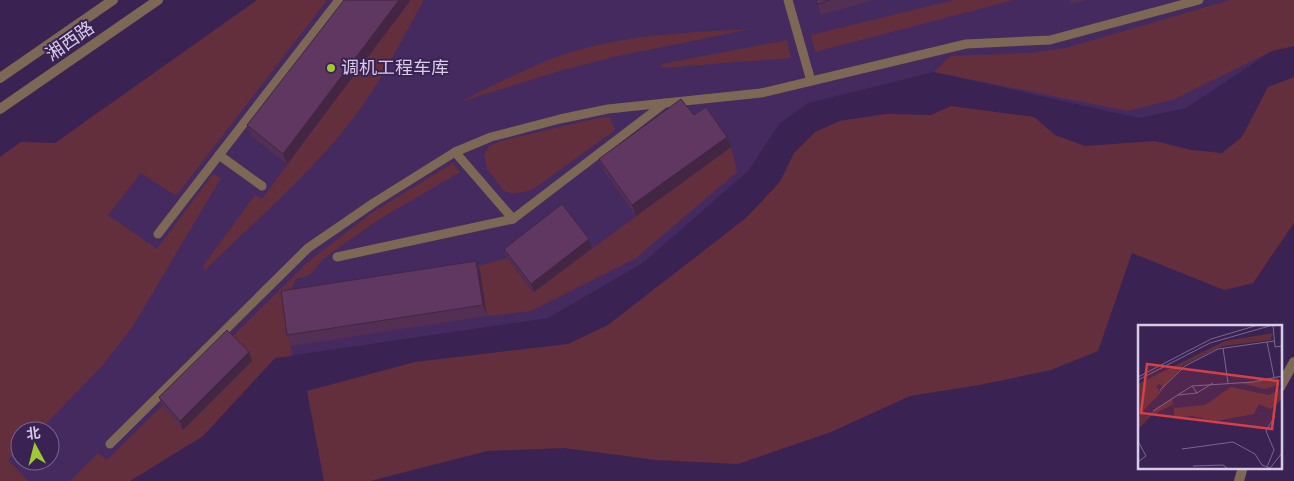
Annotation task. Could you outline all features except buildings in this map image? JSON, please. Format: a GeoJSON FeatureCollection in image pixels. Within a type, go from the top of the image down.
{"type":"FeatureCollection","features":[{"type":"Feature","properties":{"kind":"street","name":"湘西路"},"geometry":{"type":"LineString","coordinates":[[0,78],[113,0]]}},
{"type":"Feature","properties":{"kind":"street","name":"湘西路"},"geometry":{"type":"LineString","coordinates":[[0,109],[158,0]]}},
{"type":"Feature","properties":{"kind":"street"},"geometry":{"type":"LineString","coordinates":[[1282,383],[1294,362]]}},
{"type":"Feature","properties":{"kind":"street"},"geometry":{"type":"LineString","coordinates":[[1238,481],[1243,468]]}},
{"type":"Feature","properties":{"kind":"lane"},"geometry":{"type":"LineString","coordinates":[[158,234],[339,0]]}},
{"type":"Feature","properties":{"kind":"lane"},"geometry":{"type":"LineString","coordinates":[[788,0],[811,81]]}},
{"type":"Feature","properties":{"kind":"lane"},"geometry":{"type":"LineString","coordinates":[[110,444],[308,248],[375,202],[455,152],[491,138],[560,119],[608,109],[761,93],[966,44],[1050,40],[1199,0]]}},
{"type":"Feature","properties":{"kind":"lane"},"geometry":{"type":"LineString","coordinates":[[337,257],[513,220],[666,102]]}},
{"type":"Feature","properties":{"kind":"lane"},"geometry":{"type":"LineString","coordinates":[[455,152],[513,220]]}},
{"type":"Feature","properties":{"kind":"lane"},"geometry":{"type":"LineString","coordinates":[[220,155],[262,186]]}},
{"type":"Feature","properties":{"kind":"shaded area"},"geometry":{"type":"Polygon","coordinates":[[[257,0],[1294,0],[1294,46],[1272,51],[1186,108],[1139,118],[934,72],[808,103],[779,124],[749,170],[644,262],[548,318],[275,358],[203,436],[130,481],[0,481],[0,340],[257,0]]]}},
{"type":"Feature","properties":{"kind":"shaded area"},"geometry":{"type":"Polygon","coordinates":[[[257,0],[327,0],[176,196],[141,173],[108,215],[157,249],[213,174],[221,178],[133,326],[103,365],[49,421],[10,421],[10,458],[8,460],[10,462],[10,471],[18,471],[28,481],[0,481],[0,157],[21,142],[55,143],[257,0]]]}},
{"type":"Feature","properties":{"kind":"shaded area"},"geometry":{"type":"Polygon","coordinates":[[[409,0],[424,0],[387,67],[346,128],[308,170],[205,270],[203,266],[255,195],[262,199],[409,0]]]}},
{"type":"Feature","properties":{"kind":"shaded area"},"geometry":{"type":"Polygon","coordinates":[[[954,0],[1014,0],[815,52],[811,35],[954,0]]]}},
{"type":"Feature","properties":{"kind":"shaded area"},"geometry":{"type":"Polygon","coordinates":[[[1230,0],[1294,0],[1294,46],[1272,51],[1175,99],[1127,111],[934,72],[950,56],[1030,53],[1066,48],[1230,0]]]}},
{"type":"Feature","properties":{"kind":"shaded area"},"geometry":{"type":"Polygon","coordinates":[[[751,29],[618,56],[563,70],[460,102],[503,80],[578,50],[642,37],[751,29]]]}},
{"type":"Feature","properties":{"kind":"shaded area"},"geometry":{"type":"Polygon","coordinates":[[[787,40],[791,58],[661,68],[661,64],[787,40]]]}},
{"type":"Feature","properties":{"kind":"shaded area"},"geometry":{"type":"Polygon","coordinates":[[[1294,77],[1294,223],[1253,283],[1224,290],[1132,253],[1098,351],[1051,370],[979,385],[910,396],[831,432],[738,464],[656,460],[564,448],[487,451],[370,481],[324,481],[307,391],[415,362],[568,344],[608,325],[746,218],[780,182],[794,153],[815,132],[840,121],[885,114],[931,115],[951,106],[1034,117],[1055,135],[1085,146],[1155,141],[1191,150],[1222,153],[1242,137],[1268,87],[1294,77]]]}},
{"type":"Feature","properties":{"kind":"shaded area"},"geometry":{"type":"Polygon","coordinates":[[[602,117],[610,118],[615,130],[532,190],[514,194],[504,191],[487,169],[484,155],[489,146],[501,141],[602,117]]]}},
{"type":"Feature","properties":{"kind":"shaded area"},"geometry":{"type":"Polygon","coordinates":[[[731,147],[737,172],[636,258],[531,311],[487,316],[479,266],[507,258],[533,292],[731,147]]]}},
{"type":"Feature","properties":{"kind":"shaded area"},"geometry":{"type":"Polygon","coordinates":[[[453,163],[460,172],[378,220],[323,259],[310,275],[296,279],[285,302],[292,356],[275,358],[203,436],[130,481],[70,481],[98,453],[107,460],[309,261],[373,212],[453,163]]]}},
{"type":"Feature","properties":{"kind":"place","name":"调机工程车库"},"geometry":{"type":"Point","coordinates":[331,68]}}]}
